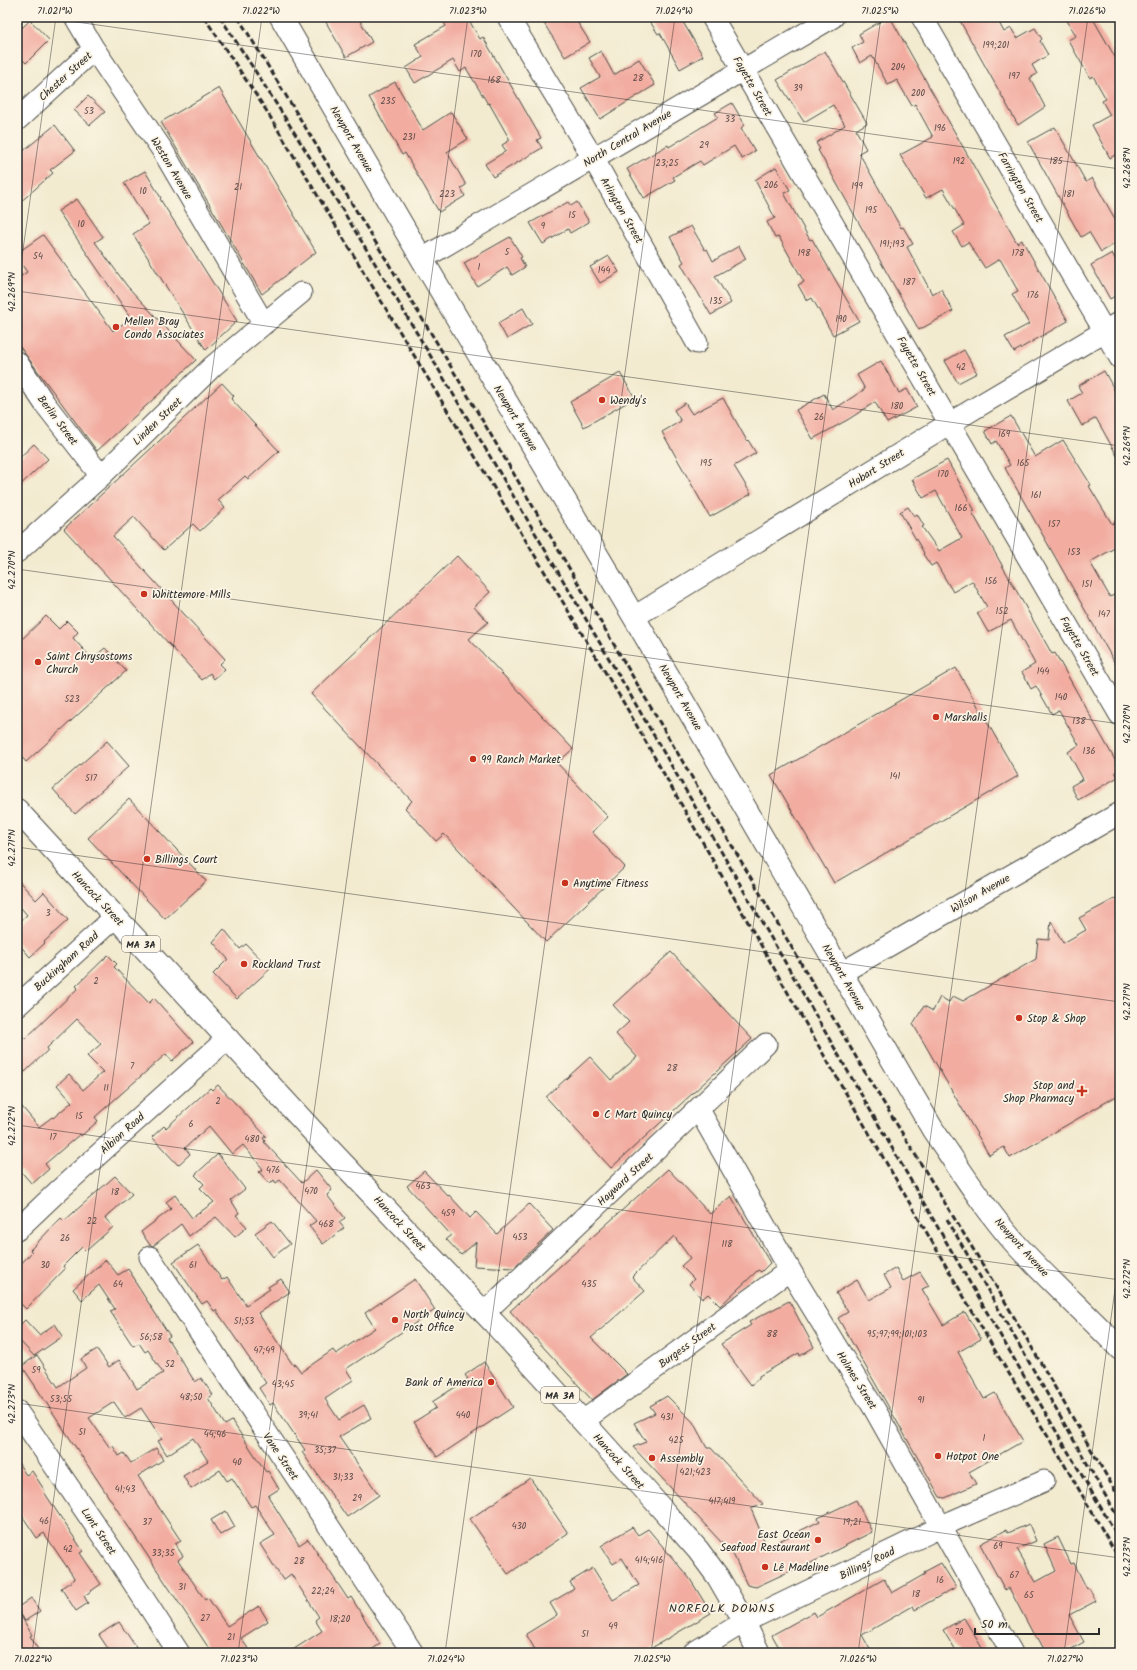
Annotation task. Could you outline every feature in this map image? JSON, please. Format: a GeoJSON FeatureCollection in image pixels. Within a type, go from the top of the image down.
{"type":"FeatureCollection","features":[{"type":"Feature","properties":{"kind":"main road","name":"Newport Avenue"},"geometry":{"type":"LineString","coordinates":[[281,17],[634,617],[933,1130],[979,1198],[1035,1265],[1120,1349]]}},
{"type":"Feature","properties":{"kind":"main road","name":"Hancock Street"},"geometry":{"type":"LineString","coordinates":[[17,810],[331,1151],[484,1313],[698,1550],[718,1577],[744,1622],[759,1653]]}},
{"type":"Feature","properties":{"kind":"street","name":"Weston Avenue"},"geometry":{"type":"LineString","coordinates":[[75,17],[94,50],[163,151],[264,324]]}},
{"type":"Feature","properties":{"kind":"street","name":"Arlington Street"},"geometry":{"type":"LineString","coordinates":[[508,17],[593,158],[697,343]]}},
{"type":"Feature","properties":{"kind":"street","name":"Fayette Street"},"geometry":{"type":"LineString","coordinates":[[712,17],[1120,715]]}},
{"type":"Feature","properties":{"kind":"street","name":"North Central Avenue"},"geometry":{"type":"LineString","coordinates":[[422,259],[833,17]]}},
{"type":"Feature","properties":{"kind":"street","name":"Farrington Street"},"geometry":{"type":"LineString","coordinates":[[922,17],[1112,327],[1120,358]]}},
{"type":"Feature","properties":{"kind":"street","name":"Chester Street"},"geometry":{"type":"LineString","coordinates":[[17,120],[94,50]]}},
{"type":"Feature","properties":{"kind":"street","name":"Linden Street"},"geometry":{"type":"LineString","coordinates":[[17,552],[100,476],[213,366],[301,293]]}},
{"type":"Feature","properties":{"kind":"street","name":"Hobart Street"},"geometry":{"type":"LineString","coordinates":[[634,617],[950,423],[1112,327]]}},
{"type":"Feature","properties":{"kind":"street","name":"Berlin Street"},"geometry":{"type":"LineString","coordinates":[[17,362],[45,404],[100,476]]}},
{"type":"Feature","properties":{"kind":"street","name":"Wilson Avenue"},"geometry":{"type":"LineString","coordinates":[[841,973],[1120,813]]}},
{"type":"Feature","properties":{"kind":"street","name":"Buckingham Road"},"geometry":{"type":"LineString","coordinates":[[17,1006],[115,917]]}},
{"type":"Feature","properties":{"kind":"street","name":"Albion Road"},"geometry":{"type":"LineString","coordinates":[[17,1230],[58,1191],[228,1038]]}},
{"type":"Feature","properties":{"kind":"street","name":"Hayward Street"},"geometry":{"type":"LineString","coordinates":[[484,1313],[699,1110],[766,1044]]}},
{"type":"Feature","properties":{"kind":"street","name":"Holmes Street"},"geometry":{"type":"LineString","coordinates":[[699,1110],[790,1270],[875,1410],[1012,1653]]}},
{"type":"Feature","properties":{"kind":"street","name":"Vane Street"},"geometry":{"type":"LineString","coordinates":[[150,1258],[412,1653]]}},
{"type":"Feature","properties":{"kind":"street","name":"Burgess Street"},"geometry":{"type":"LineString","coordinates":[[583,1421],[790,1270]]}},
{"type":"Feature","properties":{"kind":"street","name":"Lunt Street"},"geometry":{"type":"LineString","coordinates":[[17,1411],[114,1553],[179,1653]]}},
{"type":"Feature","properties":{"kind":"street","name":"Billings Road"},"geometry":{"type":"LineString","coordinates":[[693,1653],[744,1622],[941,1527],[1044,1481]]}},
{"type":"Feature","properties":{"kind":"building"},"geometry":{"type":"Polygon","coordinates":[[[323,17],[358,17],[372,42],[346,57],[323,17]]]}},
{"type":"Feature","properties":{"kind":"building"},"geometry":{"type":"Polygon","coordinates":[[[441,17],[467,17],[480,39],[483,37],[541,138],[537,140],[542,148],[493,177],[485,164],[506,151],[502,145],[510,140],[489,103],[488,104],[466,68],[460,72],[453,60],[415,83],[406,68],[423,57],[415,44],[446,26],[441,17]]]}},
{"type":"Feature","properties":{"kind":"building"},"geometry":{"type":"Polygon","coordinates":[[[540,17],[574,17],[590,42],[565,57],[540,17]]]}},
{"type":"Feature","properties":{"kind":"building"},"geometry":{"type":"Polygon","coordinates":[[[647,17],[680,17],[703,56],[680,69],[660,33],[658,34],[647,17]]]}},
{"type":"Feature","properties":{"kind":"building"},"geometry":{"type":"Polygon","coordinates":[[[890,17],[1017,243],[1022,240],[1068,321],[1014,352],[1005,337],[1029,324],[1012,294],[1018,291],[1000,259],[985,268],[968,242],[962,246],[953,232],[964,225],[943,189],[926,198],[900,155],[933,137],[915,104],[912,106],[897,80],[888,85],[872,56],[860,63],[852,48],[863,42],[859,34],[890,17]]]}},
{"type":"Feature","properties":{"kind":"building"},"geometry":{"type":"Polygon","coordinates":[[[968,17],[996,17],[1004,32],[1011,28],[1017,38],[1035,28],[1042,39],[1040,41],[1048,55],[1032,65],[1037,74],[1030,78],[1045,107],[1018,125],[960,21],[968,17]]]}},
{"type":"Feature","properties":{"kind":"building"},"geometry":{"type":"Polygon","coordinates":[[[1065,17],[1092,17],[1115,57],[1120,54],[1120,152],[1110,158],[1092,125],[1110,115],[1102,101],[1106,99],[1093,76],[1090,78],[1068,40],[1076,36],[1065,17]]]}},
{"type":"Feature","properties":{"kind":"building"},"geometry":{"type":"Polygon","coordinates":[[[30,20],[49,40],[26,63],[17,54],[17,33],[30,20]]]}},
{"type":"Feature","properties":{"kind":"building"},"geometry":{"type":"Polygon","coordinates":[[[601,51],[614,75],[639,59],[655,85],[600,119],[581,88],[600,77],[589,58],[601,51]]]}},
{"type":"Feature","properties":{"kind":"building"},"geometry":{"type":"Polygon","coordinates":[[[825,51],[867,123],[856,130],[866,149],[859,153],[901,228],[903,227],[913,244],[907,247],[932,294],[941,289],[953,311],[919,330],[818,150],[820,149],[816,143],[845,125],[833,105],[804,122],[777,80],[825,51]]]}},
{"type":"Feature","properties":{"kind":"building"},"geometry":{"type":"Polygon","coordinates":[[[395,82],[423,130],[451,112],[468,139],[447,152],[466,185],[461,188],[465,196],[439,212],[405,153],[402,155],[369,97],[395,82]]]}},
{"type":"Feature","properties":{"kind":"building"},"geometry":{"type":"Polygon","coordinates":[[[219,88],[316,252],[262,294],[161,122],[219,88]]]}},
{"type":"Feature","properties":{"kind":"building"},"geometry":{"type":"Polygon","coordinates":[[[88,96],[105,112],[90,125],[74,110],[88,96]]]}},
{"type":"Feature","properties":{"kind":"building"},"geometry":{"type":"Polygon","coordinates":[[[732,103],[745,125],[741,128],[755,151],[742,159],[734,146],[703,165],[700,161],[673,177],[675,180],[644,198],[627,169],[668,145],[669,147],[718,117],[715,113],[732,103]]]}},
{"type":"Feature","properties":{"kind":"building"},"geometry":{"type":"Polygon","coordinates":[[[55,125],[75,151],[50,170],[53,173],[17,205],[17,156],[55,125]]]}},
{"type":"Feature","properties":{"kind":"building"},"geometry":{"type":"Polygon","coordinates":[[[1055,127],[1086,182],[1092,178],[1120,228],[1120,241],[1101,252],[1089,232],[1081,237],[1028,142],[1055,127]]]}},
{"type":"Feature","properties":{"kind":"building"},"geometry":{"type":"Polygon","coordinates":[[[776,167],[790,190],[784,193],[810,240],[812,239],[859,321],[833,335],[812,298],[807,301],[798,285],[804,282],[779,237],[775,238],[767,222],[775,218],[755,180],[776,167]]]}},
{"type":"Feature","properties":{"kind":"building"},"geometry":{"type":"Polygon","coordinates":[[[145,171],[161,198],[160,199],[237,321],[206,350],[133,234],[149,224],[124,183],[145,171]]]}},
{"type":"Feature","properties":{"kind":"building","name":"Mellen Bray Condo Associates"},"geometry":{"type":"Polygon","coordinates":[[[77,199],[103,237],[95,242],[127,286],[196,360],[97,451],[17,343],[17,279],[27,272],[17,258],[17,253],[43,235],[113,331],[131,318],[58,211],[77,199]]]}},
{"type":"Feature","properties":{"kind":"building"},"geometry":{"type":"Polygon","coordinates":[[[568,202],[571,206],[577,202],[589,222],[570,233],[568,229],[543,244],[530,223],[568,202]]]}},
{"type":"Feature","properties":{"kind":"building"},"geometry":{"type":"Polygon","coordinates":[[[691,226],[705,250],[707,249],[713,261],[739,246],[746,259],[715,276],[731,303],[711,315],[681,264],[684,262],[670,237],[691,226]]]}},
{"type":"Feature","properties":{"kind":"building"},"geometry":{"type":"Polygon","coordinates":[[[510,237],[522,257],[520,258],[525,267],[512,275],[507,267],[477,286],[464,263],[510,237]]]}},
{"type":"Feature","properties":{"kind":"building"},"geometry":{"type":"Polygon","coordinates":[[[1112,253],[1120,268],[1120,293],[1110,299],[1091,265],[1112,253]]]}},
{"type":"Feature","properties":{"kind":"building"},"geometry":{"type":"Polygon","coordinates":[[[609,256],[619,272],[600,283],[590,267],[609,256]]]}},
{"type":"Feature","properties":{"kind":"building"},"geometry":{"type":"Polygon","coordinates":[[[523,308],[532,324],[507,339],[498,323],[523,308]]]}},
{"type":"Feature","properties":{"kind":"building"},"geometry":{"type":"Polygon","coordinates":[[[964,350],[977,373],[958,383],[945,361],[964,350]]]}},
{"type":"Feature","properties":{"kind":"building"},"geometry":{"type":"Polygon","coordinates":[[[881,361],[899,393],[907,389],[917,407],[887,423],[875,402],[849,419],[813,439],[796,410],[824,394],[833,410],[865,389],[857,375],[881,361]]]}},
{"type":"Feature","properties":{"kind":"building"},"geometry":{"type":"Polygon","coordinates":[[[1104,371],[1120,400],[1120,461],[1096,418],[1082,426],[1068,401],[1082,393],[1078,386],[1104,371]]]}},
{"type":"Feature","properties":{"kind":"building","name":"Wendy's"},"geometry":{"type":"Polygon","coordinates":[[[620,373],[635,398],[584,427],[570,402],[620,373]]]}},
{"type":"Feature","properties":{"kind":"building"},"geometry":{"type":"Polygon","coordinates":[[[222,383],[234,396],[231,399],[279,451],[248,479],[245,476],[218,500],[225,508],[200,531],[193,524],[164,550],[134,517],[113,536],[225,659],[220,664],[225,669],[214,679],[210,673],[202,680],[64,529],[222,383]]]}},
{"type":"Feature","properties":{"kind":"building"},"geometry":{"type":"Polygon","coordinates":[[[723,398],[747,441],[748,440],[756,453],[734,466],[751,494],[710,517],[662,432],[681,421],[674,410],[685,403],[692,414],[723,398]]]}},
{"type":"Feature","properties":{"kind":"building"},"geometry":{"type":"Polygon","coordinates":[[[1011,416],[1035,457],[1063,440],[1091,485],[1089,486],[1112,524],[1120,519],[1120,545],[1090,562],[1110,597],[1120,592],[1120,672],[1005,468],[1010,465],[996,441],[992,444],[985,431],[1011,416]]]}},
{"type":"Feature","properties":{"kind":"building"},"geometry":{"type":"Polygon","coordinates":[[[34,444],[48,459],[17,488],[17,460],[34,444]]]}},
{"type":"Feature","properties":{"kind":"building"},"geometry":{"type":"Polygon","coordinates":[[[947,460],[975,511],[972,512],[1052,654],[1055,653],[1120,769],[1115,772],[1118,777],[1078,800],[1071,786],[1083,779],[1068,752],[1079,745],[1059,710],[1052,714],[1036,686],[1031,689],[1022,672],[1035,664],[1011,620],[988,632],[977,613],[987,607],[972,581],[953,592],[936,563],[931,566],[923,554],[924,553],[900,512],[908,507],[914,516],[917,514],[924,526],[922,527],[939,551],[962,538],[936,491],[923,498],[912,479],[947,460]]]}},
{"type":"Feature","properties":{"kind":"building"},"geometry":{"type":"Polygon","coordinates":[[[457,556],[490,592],[474,607],[488,622],[469,639],[573,749],[557,763],[608,817],[592,832],[625,867],[546,942],[444,834],[436,841],[405,808],[412,801],[311,694],[457,556]]]}},
{"type":"Feature","properties":{"kind":"building"},"geometry":{"type":"Polygon","coordinates":[[[46,616],[59,629],[67,621],[78,632],[73,638],[92,659],[105,648],[126,671],[26,762],[17,752],[17,644],[46,616]]]}},
{"type":"Feature","properties":{"kind":"building"},"geometry":{"type":"Polygon","coordinates":[[[956,668],[1018,776],[834,883],[771,775],[956,668]]]}},
{"type":"Feature","properties":{"kind":"building"},"geometry":{"type":"Polygon","coordinates":[[[107,741],[129,766],[75,814],[53,789],[107,741]]]}},
{"type":"Feature","properties":{"kind":"building","name":"Billings Court"},"geometry":{"type":"Polygon","coordinates":[[[129,799],[206,881],[165,919],[88,838],[129,799]]]}},
{"type":"Feature","properties":{"kind":"building"},"geometry":{"type":"Polygon","coordinates":[[[17,879],[36,900],[44,892],[68,920],[30,957],[17,942],[17,924],[27,915],[17,903],[17,879]]]}},
{"type":"Feature","properties":{"kind":"building","name":"Stop & Shop"},"geometry":{"type":"Polygon","coordinates":[[[1120,896],[1120,1094],[1010,1158],[1004,1147],[989,1155],[913,1024],[924,1006],[933,1011],[940,997],[949,1002],[953,996],[963,1001],[1036,959],[1038,939],[1049,940],[1051,921],[1063,943],[1086,930],[1079,918],[1120,896]]]}},
{"type":"Feature","properties":{"kind":"building","name":"Rockland Trust"},"geometry":{"type":"Polygon","coordinates":[[[224,929],[240,949],[246,944],[270,969],[237,999],[213,974],[228,959],[213,942],[224,929]]]}},
{"type":"Feature","properties":{"kind":"building"},"geometry":{"type":"Polygon","coordinates":[[[671,952],[752,1039],[611,1168],[546,1097],[590,1057],[611,1080],[637,1057],[616,1034],[629,1022],[613,1005],[671,952]]]}},
{"type":"Feature","properties":{"kind":"building"},"geometry":{"type":"Polygon","coordinates":[[[108,955],[117,964],[114,967],[149,1003],[154,998],[193,1042],[172,1061],[166,1054],[95,1117],[98,1121],[81,1136],[80,1134],[45,1164],[49,1169],[32,1184],[17,1167],[17,1101],[39,1127],[52,1117],[53,1118],[72,1102],[57,1085],[69,1074],[83,1090],[103,1072],[87,1056],[101,1044],[77,1019],[25,1072],[17,1063],[17,1031],[25,1039],[78,988],[76,986],[108,955]]]}},
{"type":"Feature","properties":{"kind":"building"},"geometry":{"type":"Polygon","coordinates":[[[218,1085],[266,1136],[263,1138],[265,1141],[264,1142],[302,1183],[316,1170],[332,1190],[327,1195],[345,1218],[339,1222],[344,1228],[323,1244],[309,1226],[316,1221],[280,1180],[276,1183],[274,1180],[270,1184],[259,1172],[263,1169],[243,1145],[232,1154],[209,1126],[185,1148],[190,1154],[178,1165],[152,1137],[164,1126],[166,1128],[210,1088],[212,1090],[218,1085]]]}},
{"type":"Feature","properties":{"kind":"building"},"geometry":{"type":"Polygon","coordinates":[[[218,1154],[245,1189],[231,1200],[239,1213],[236,1215],[247,1227],[235,1237],[216,1217],[189,1236],[181,1224],[153,1246],[150,1245],[141,1232],[171,1209],[166,1202],[175,1195],[192,1218],[214,1202],[200,1188],[204,1184],[195,1175],[218,1154]]]}},
{"type":"Feature","properties":{"kind":"building"},"geometry":{"type":"Polygon","coordinates":[[[668,1169],[710,1214],[731,1196],[770,1263],[761,1272],[758,1270],[720,1306],[708,1294],[702,1299],[689,1284],[694,1279],[681,1266],[690,1258],[674,1236],[632,1277],[645,1291],[591,1338],[627,1374],[592,1400],[510,1311],[668,1169]]]}},
{"type":"Feature","properties":{"kind":"building"},"geometry":{"type":"Polygon","coordinates":[[[424,1171],[470,1218],[476,1212],[497,1234],[529,1204],[553,1230],[513,1268],[474,1266],[476,1242],[461,1255],[446,1239],[451,1235],[407,1186],[424,1171]]]}},
{"type":"Feature","properties":{"kind":"building"},"geometry":{"type":"Polygon","coordinates":[[[115,1176],[132,1194],[105,1218],[113,1227],[86,1251],[82,1247],[63,1266],[65,1269],[26,1309],[17,1300],[17,1268],[32,1252],[30,1250],[61,1218],[64,1221],[115,1176]]]}},
{"type":"Feature","properties":{"kind":"building"},"geometry":{"type":"Polygon","coordinates":[[[272,1221],[290,1244],[273,1257],[255,1233],[272,1221]]]}},
{"type":"Feature","properties":{"kind":"building"},"geometry":{"type":"Polygon","coordinates":[[[198,1245],[222,1280],[227,1277],[246,1305],[270,1289],[268,1287],[281,1279],[290,1292],[258,1313],[293,1365],[295,1364],[301,1372],[333,1350],[336,1354],[375,1328],[365,1313],[415,1279],[435,1310],[346,1369],[353,1380],[325,1399],[339,1420],[364,1405],[371,1418],[339,1437],[379,1495],[347,1517],[302,1452],[305,1450],[273,1403],[270,1405],[259,1388],[266,1383],[236,1339],[216,1310],[214,1311],[207,1301],[202,1304],[173,1262],[198,1245]]]}},
{"type":"Feature","properties":{"kind":"building"},"geometry":{"type":"Polygon","coordinates":[[[106,1260],[118,1275],[128,1269],[170,1336],[167,1338],[195,1382],[201,1378],[213,1395],[208,1398],[225,1425],[232,1421],[266,1472],[268,1471],[279,1489],[268,1496],[299,1545],[308,1539],[348,1599],[351,1597],[380,1644],[367,1653],[288,1653],[322,1631],[315,1620],[319,1617],[291,1574],[283,1580],[260,1544],[275,1535],[255,1505],[251,1507],[232,1478],[227,1481],[220,1470],[191,1489],[183,1476],[208,1461],[193,1438],[167,1455],[158,1441],[162,1439],[141,1408],[125,1418],[114,1402],[89,1418],[110,1448],[113,1446],[119,1456],[124,1453],[131,1463],[156,1448],[163,1460],[138,1476],[181,1541],[175,1544],[183,1556],[178,1560],[205,1600],[208,1598],[227,1626],[259,1606],[268,1621],[241,1638],[251,1653],[212,1653],[22,1366],[37,1355],[58,1387],[86,1368],[81,1359],[97,1349],[109,1367],[119,1360],[137,1389],[163,1373],[148,1350],[145,1352],[139,1343],[133,1346],[110,1311],[115,1309],[99,1285],[82,1300],[73,1289],[106,1260]]]}},
{"type":"Feature","properties":{"kind":"building"},"geometry":{"type":"Polygon","coordinates":[[[896,1268],[903,1281],[920,1272],[929,1286],[922,1289],[943,1325],[965,1312],[981,1339],[958,1352],[984,1399],[995,1393],[1023,1441],[969,1472],[976,1484],[945,1498],[940,1497],[838,1318],[848,1312],[836,1293],[857,1280],[869,1300],[891,1288],[884,1275],[896,1268]]]}},
{"type":"Feature","properties":{"kind":"building"},"geometry":{"type":"Polygon","coordinates":[[[789,1301],[814,1347],[800,1356],[799,1353],[759,1376],[759,1378],[751,1385],[721,1344],[751,1325],[749,1322],[789,1301]]]}},
{"type":"Feature","properties":{"kind":"building"},"geometry":{"type":"Polygon","coordinates":[[[25,1320],[39,1335],[55,1324],[63,1336],[34,1356],[17,1338],[17,1328],[25,1320]]]}},
{"type":"Feature","properties":{"kind":"building"},"geometry":{"type":"Polygon","coordinates":[[[484,1362],[513,1407],[437,1457],[414,1422],[436,1408],[432,1402],[468,1379],[465,1375],[484,1362]]]}},
{"type":"Feature","properties":{"kind":"building"},"geometry":{"type":"Polygon","coordinates":[[[667,1396],[693,1422],[707,1448],[711,1448],[763,1504],[751,1509],[767,1547],[820,1521],[818,1518],[856,1500],[872,1532],[801,1568],[801,1566],[756,1587],[747,1585],[734,1556],[633,1447],[646,1442],[634,1423],[655,1413],[650,1406],[667,1396]]]}},
{"type":"Feature","properties":{"kind":"building"},"geometry":{"type":"Polygon","coordinates":[[[17,1461],[26,1475],[32,1471],[83,1551],[80,1553],[101,1584],[84,1596],[88,1603],[76,1611],[61,1588],[75,1579],[44,1533],[37,1538],[17,1508],[17,1461]]]}},
{"type":"Feature","properties":{"kind":"building"},"geometry":{"type":"Polygon","coordinates":[[[530,1478],[568,1533],[508,1574],[470,1519],[530,1478]]]}},
{"type":"Feature","properties":{"kind":"building"},"geometry":{"type":"Polygon","coordinates":[[[226,1511],[235,1527],[220,1535],[211,1520],[226,1511]]]}},
{"type":"Feature","properties":{"kind":"building"},"geometry":{"type":"Polygon","coordinates":[[[1029,1524],[1036,1541],[1017,1549],[1036,1582],[1056,1571],[1044,1544],[1058,1537],[1071,1564],[1074,1563],[1087,1589],[1089,1588],[1096,1601],[1069,1615],[1084,1642],[1064,1653],[1046,1653],[1038,1638],[1036,1639],[1009,1588],[1005,1590],[980,1544],[1006,1530],[1008,1533],[1029,1524]]]}},
{"type":"Feature","properties":{"kind":"building"},"geometry":{"type":"Polygon","coordinates":[[[632,1527],[638,1535],[648,1529],[690,1579],[711,1613],[643,1653],[537,1653],[526,1634],[557,1615],[550,1603],[574,1589],[570,1582],[593,1568],[613,1600],[639,1585],[622,1558],[613,1564],[601,1546],[632,1527]]]}},
{"type":"Feature","properties":{"kind":"building"},"geometry":{"type":"Polygon","coordinates":[[[941,1563],[956,1587],[915,1610],[913,1606],[862,1635],[872,1653],[782,1653],[772,1635],[814,1612],[817,1617],[884,1579],[892,1593],[925,1574],[924,1572],[941,1563]]]}},
{"type":"Feature","properties":{"kind":"building"},"geometry":{"type":"Polygon","coordinates":[[[31,1598],[40,1611],[25,1621],[17,1608],[31,1598]]]}},
{"type":"Feature","properties":{"kind":"building"},"geometry":{"type":"Polygon","coordinates":[[[17,1609],[32,1635],[30,1636],[40,1653],[17,1653],[17,1609]]]}},
{"type":"Feature","properties":{"kind":"building"},"geometry":{"type":"Polygon","coordinates":[[[964,1618],[985,1653],[957,1653],[943,1630],[964,1618]]]}},
{"type":"Feature","properties":{"kind":"building"},"geometry":{"type":"Polygon","coordinates":[[[119,1622],[136,1647],[128,1653],[111,1653],[99,1635],[119,1622]]]}},
{"type":"Feature","properties":{"kind":"railway"},"geometry":{"type":"LineString","coordinates":[[204,17],[266,110],[625,705],[792,1000],[997,1354],[1050,1440],[1120,1560]]}},
{"type":"Feature","properties":{"kind":"railway"},"geometry":{"type":"LineString","coordinates":[[220,17],[345,214],[465,414],[617,672],[1120,1540]]}},
{"type":"Feature","properties":{"kind":"railway"},"geometry":{"type":"LineString","coordinates":[[238,17],[437,343],[866,1074],[1000,1293],[1120,1499]]}},
{"type":"Feature","properties":{"kind":"railway"},"geometry":{"type":"LineString","coordinates":[[947,1219],[1120,1521]]}},
{"type":"Feature","properties":{"kind":"place","name":"Mellen Bray Condo Associates"},"geometry":{"type":"Point","coordinates":[116,327]}},
{"type":"Feature","properties":{"kind":"place","name":"Wendy's"},"geometry":{"type":"Point","coordinates":[602,400]}},
{"type":"Feature","properties":{"kind":"place","name":"Whittemore Mills"},"geometry":{"type":"Point","coordinates":[144,594]}},
{"type":"Feature","properties":{"kind":"place","name":"Saint Chrysostoms Church"},"geometry":{"type":"Point","coordinates":[38,662]}},
{"type":"Feature","properties":{"kind":"place","name":"Marshalls"},"geometry":{"type":"Point","coordinates":[936,717]}},
{"type":"Feature","properties":{"kind":"place","name":"99 Ranch Market"},"geometry":{"type":"Point","coordinates":[473,759]}},
{"type":"Feature","properties":{"kind":"place","name":"Billings Court"},"geometry":{"type":"Point","coordinates":[147,859]}},
{"type":"Feature","properties":{"kind":"place","name":"Anytime Fitness"},"geometry":{"type":"Point","coordinates":[565,883]}},
{"type":"Feature","properties":{"kind":"place","name":"Rockland Trust"},"geometry":{"type":"Point","coordinates":[244,964]}},
{"type":"Feature","properties":{"kind":"place","name":"Stop & Shop"},"geometry":{"type":"Point","coordinates":[1019,1018]}},
{"type":"Feature","properties":{"kind":"place","name":"Stop and Shop Pharmacy"},"geometry":{"type":"Point","coordinates":[1082,1091]}},
{"type":"Feature","properties":{"kind":"place","name":"C Mart Quincy"},"geometry":{"type":"Point","coordinates":[596,1114]}},
{"type":"Feature","properties":{"kind":"place","name":"North Quincy Post Office"},"geometry":{"type":"Point","coordinates":[395,1320]}},
{"type":"Feature","properties":{"kind":"place","name":"Bank of America"},"geometry":{"type":"Point","coordinates":[491,1382]}},
{"type":"Feature","properties":{"kind":"place","name":"Hotpot One"},"geometry":{"type":"Point","coordinates":[938,1456]}},
{"type":"Feature","properties":{"kind":"place","name":"Assembly"},"geometry":{"type":"Point","coordinates":[652,1458]}},
{"type":"Feature","properties":{"kind":"place","name":"East Ocean Seafood Restaurant"},"geometry":{"type":"Point","coordinates":[818,1540]}},
{"type":"Feature","properties":{"kind":"place","name":"Lê Madeline"},"geometry":{"type":"Point","coordinates":[765,1567]}},
{"type":"Feature","properties":{"kind":"district","name":"NORFOLK DOWNS"},"geometry":{"type":"Point","coordinates":[722,1608]}}]}
